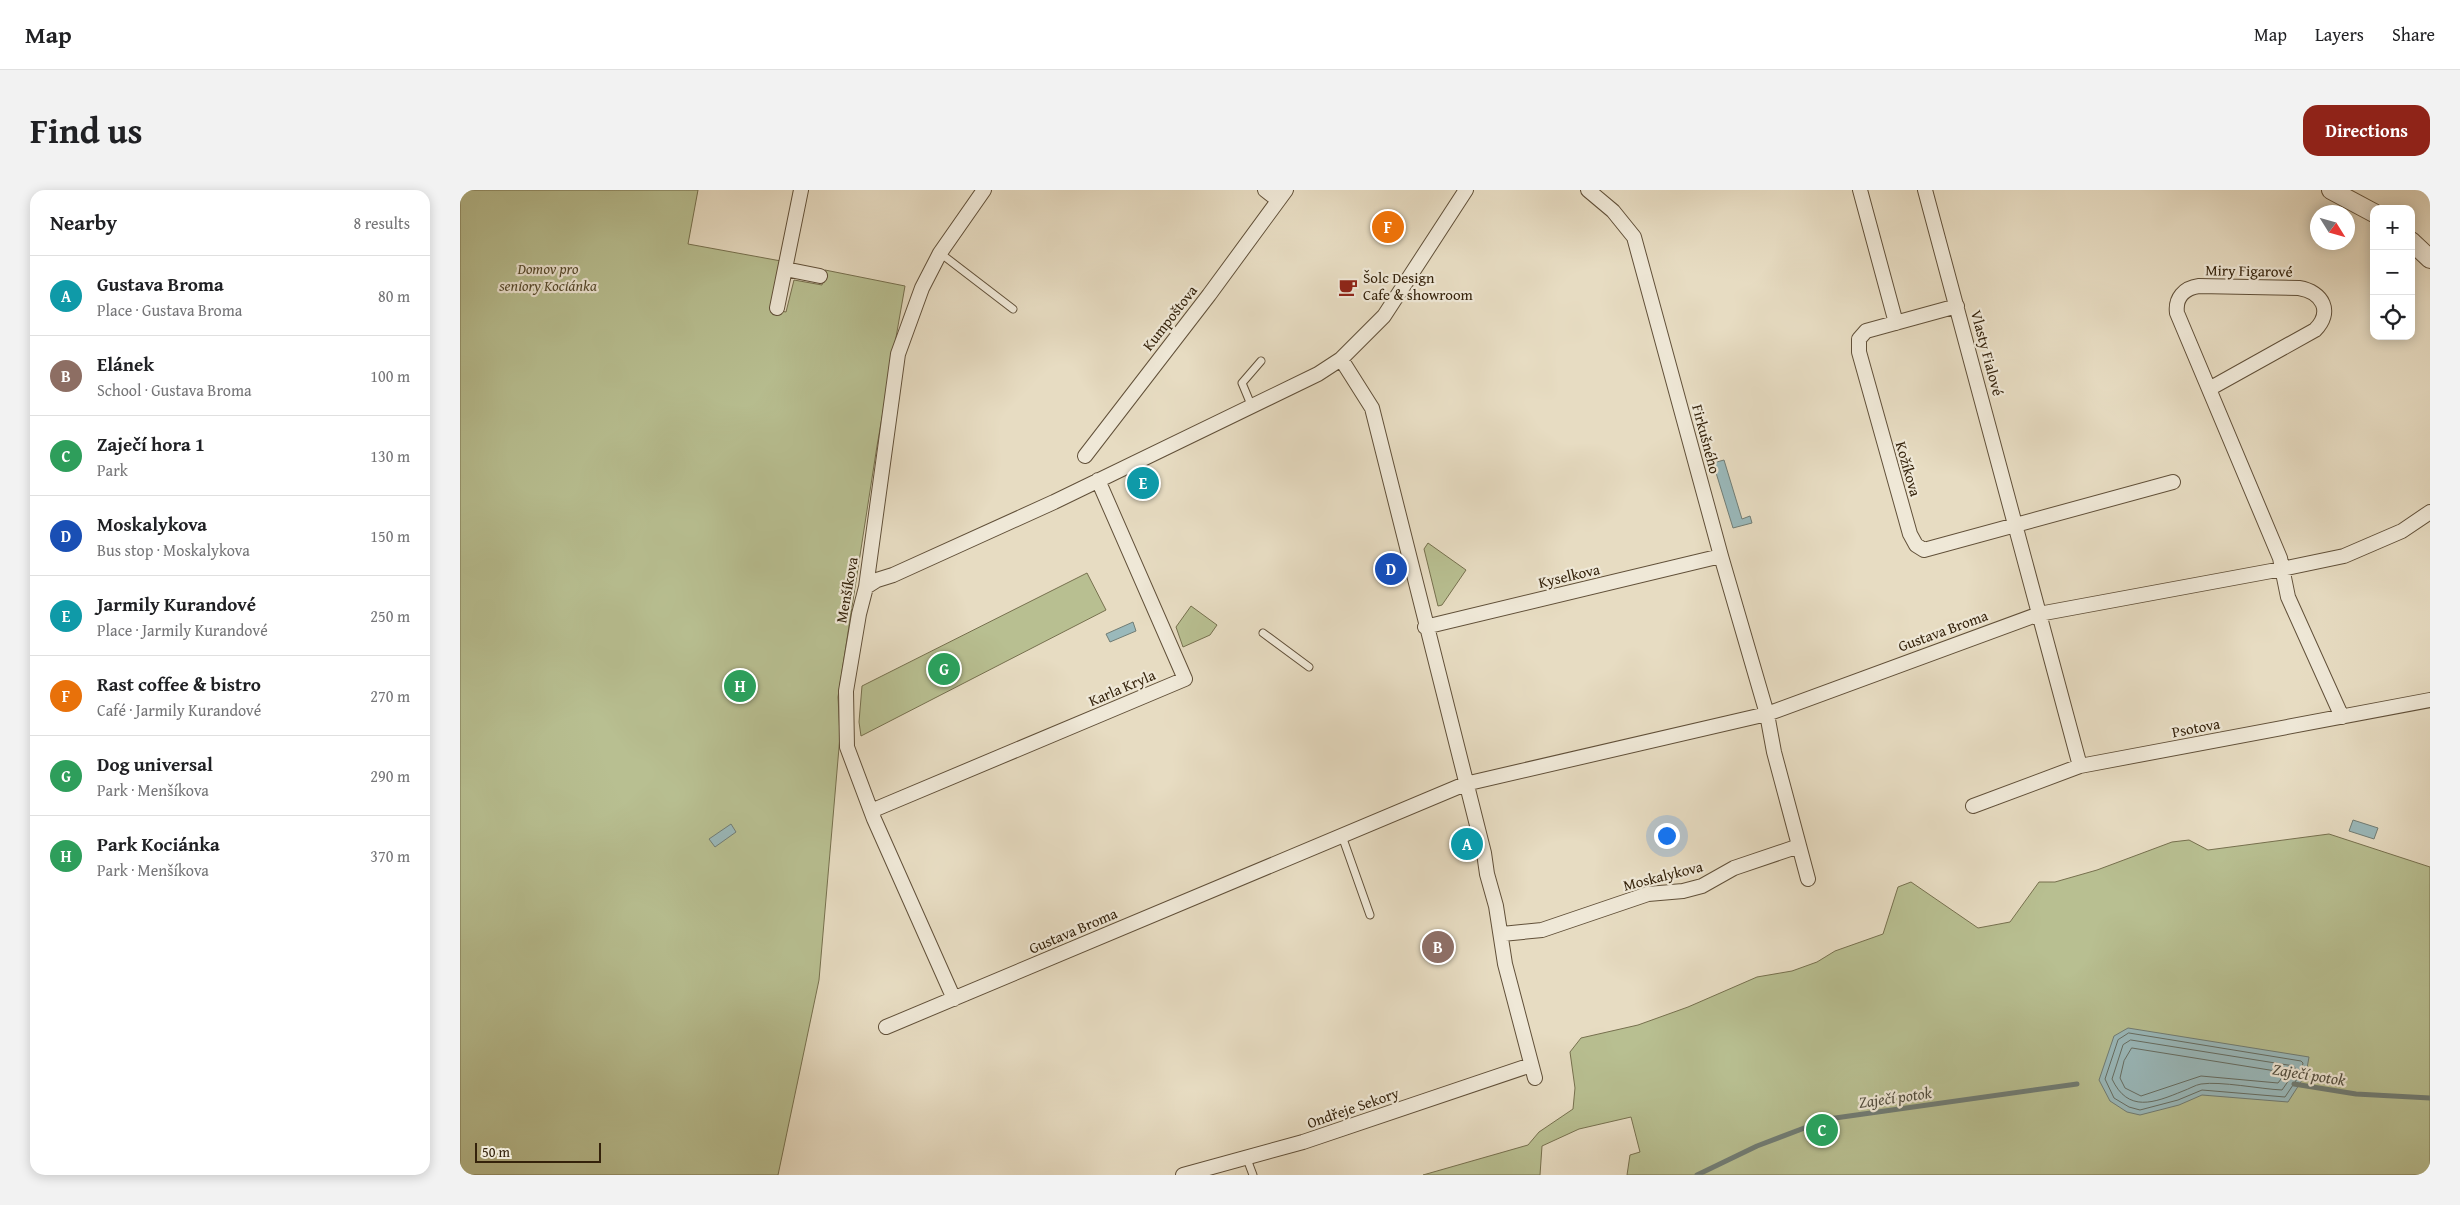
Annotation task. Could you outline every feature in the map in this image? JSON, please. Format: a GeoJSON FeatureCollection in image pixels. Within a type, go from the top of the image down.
{"type":"FeatureCollection","features":[{"type":"Feature","properties":{"kind":"street"},"geometry":{"type":"LineString","coordinates":[[777,308],[801,190]]}},
{"type":"Feature","properties":{"kind":"street","name":"Menšíkova"},"geometry":{"type":"LineString","coordinates":[[954,999],[871,811],[847,747],[846,691],[859,614],[866,587],[898,354],[922,288],[940,253],[984,190]]}},
{"type":"Feature","properties":{"kind":"street","name":"Kumpoštova"},"geometry":{"type":"LineString","coordinates":[[1085,456],[1209,295],[1282,195],[1265,190]]}},
{"type":"Feature","properties":{"kind":"street"},"geometry":{"type":"LineString","coordinates":[[866,587],[877,580],[902,571],[1252,408],[1318,374],[1341,359],[1384,316],[1466,190]]}},
{"type":"Feature","properties":{"kind":"street","name":"Firkušného"},"geometry":{"type":"LineString","coordinates":[[1588,190],[1613,211],[1634,237],[1721,556],[1767,714]]}},
{"type":"Feature","properties":{"kind":"street"},"geometry":{"type":"LineString","coordinates":[[1860,190],[1896,323]]}},
{"type":"Feature","properties":{"kind":"street","name":"Vlasty Fialové"},"geometry":{"type":"LineString","coordinates":[[1925,190],[2080,766]]}},
{"type":"Feature","properties":{"kind":"street"},"geometry":{"type":"LineString","coordinates":[[2330,190],[2370,211]]}},
{"type":"Feature","properties":{"kind":"street"},"geometry":{"type":"LineString","coordinates":[[2415,245],[2430,259]]}},
{"type":"Feature","properties":{"kind":"street"},"geometry":{"type":"LineString","coordinates":[[785,269],[820,276]]}},
{"type":"Feature","properties":{"kind":"street","name":"Miry Figarové"},"geometry":{"type":"LineString","coordinates":[[2209,389],[2315,330],[2321,324],[2325,311],[2319,296],[2299,288],[2189,288],[2178,300],[2177,314],[2280,558],[2288,597],[2342,717]]}},
{"type":"Feature","properties":{"kind":"street","name":"Kožíkova"},"geometry":{"type":"LineString","coordinates":[[1957,306],[1866,331],[1859,339],[1859,352],[1910,534],[1916,545],[1924,550],[2016,526]]}},
{"type":"Feature","properties":{"kind":"street"},"geometry":{"type":"LineString","coordinates":[[1341,359],[1372,408],[1502,934],[1505,964],[1535,1078]]}},
{"type":"Feature","properties":{"kind":"street","name":"Karla Kryla"},"geometry":{"type":"LineString","coordinates":[[871,811],[1185,679],[1098,480]]}},
{"type":"Feature","properties":{"kind":"street"},"geometry":{"type":"LineString","coordinates":[[2016,526],[2174,482]]}},
{"type":"Feature","properties":{"kind":"street","name":"Gustava Broma"},"geometry":{"type":"LineString","coordinates":[[886,1027],[1465,784],[1767,714],[2039,614],[2344,556],[2402,531],[2430,512]]}},
{"type":"Feature","properties":{"kind":"street","name":"Kyselkova"},"geometry":{"type":"LineString","coordinates":[[1426,627],[1721,556]]}},
{"type":"Feature","properties":{"kind":"street","name":"Psotova"},"geometry":{"type":"LineString","coordinates":[[1973,806],[2080,766],[2430,700]]}},
{"type":"Feature","properties":{"kind":"street"},"geometry":{"type":"LineString","coordinates":[[1767,714],[1774,752],[1808,879]]}},
{"type":"Feature","properties":{"kind":"street","name":"Moskalykova"},"geometry":{"type":"LineString","coordinates":[[1502,934],[1542,930],[1648,894],[1683,891],[1702,886],[1734,868],[1799,846]]}},
{"type":"Feature","properties":{"kind":"street","name":"Ondřeje Sekory"},"geometry":{"type":"LineString","coordinates":[[1183,1175],[1247,1159],[1531,1064]]}},
{"type":"Feature","properties":{"kind":"lane"},"geometry":{"type":"LineString","coordinates":[[940,253],[1013,309]]}},
{"type":"Feature","properties":{"kind":"lane"},"geometry":{"type":"LineString","coordinates":[[1252,408],[1242,383],[1261,361]]}},
{"type":"Feature","properties":{"kind":"lane"},"geometry":{"type":"LineString","coordinates":[[1263,633],[1309,667]]}},
{"type":"Feature","properties":{"kind":"lane"},"geometry":{"type":"LineString","coordinates":[[1342,836],[1370,915]]}},
{"type":"Feature","properties":{"kind":"lane"},"geometry":{"type":"LineString","coordinates":[[1247,1159],[1253,1175]]}},
{"type":"Feature","properties":{"kind":"green space","name":"Domov pro seniory Kociánka"},"geometry":{"type":"Polygon","coordinates":[[[460,190],[698,190],[688,244],[781,261],[771,309],[786,312],[794,280],[822,285],[825,270],[905,286],[877,446],[838,697],[840,736],[819,980],[778,1175],[460,1175],[460,190]]]}},
{"type":"Feature","properties":{"kind":"green space"},"geometry":{"type":"Polygon","coordinates":[[[1428,543],[1466,570],[1442,605],[1438,606],[1424,549],[1428,543]]]}},
{"type":"Feature","properties":{"kind":"green space"},"geometry":{"type":"Polygon","coordinates":[[[1087,573],[1106,610],[861,736],[859,722],[862,686],[1087,573]]]}},
{"type":"Feature","properties":{"kind":"green space"},"geometry":{"type":"Polygon","coordinates":[[[1191,606],[1217,625],[1210,635],[1183,647],[1176,627],[1191,606]]]}},
{"type":"Feature","properties":{"kind":"green space"},"geometry":{"type":"Polygon","coordinates":[[[2329,834],[2430,867],[2430,1175],[1627,1175],[1630,1155],[1640,1152],[1631,1117],[1579,1129],[1542,1146],[1540,1175],[1423,1175],[1528,1145],[1539,1132],[1573,1109],[1575,1088],[1570,1052],[1581,1038],[1638,1025],[1688,1007],[1757,977],[1792,971],[1817,962],[1835,951],[1883,934],[1898,887],[1911,882],[1978,928],[2010,922],[2039,882],[2055,882],[2097,870],[2172,842],[2189,840],[2208,850],[2329,834]]]}},
{"type":"Feature","properties":{"kind":"water"},"geometry":{"type":"Polygon","coordinates":[[[1724,460],[1742,519],[1750,516],[1752,523],[1733,528],[1713,463],[1724,460]]]}},
{"type":"Feature","properties":{"kind":"water"},"geometry":{"type":"Polygon","coordinates":[[[1133,622],[1136,631],[1110,642],[1106,634],[1133,622]]]}},
{"type":"Feature","properties":{"kind":"water"},"geometry":{"type":"Polygon","coordinates":[[[2353,820],[2378,828],[2374,839],[2349,831],[2353,820]]]}},
{"type":"Feature","properties":{"kind":"water"},"geometry":{"type":"Polygon","coordinates":[[[731,824],[736,832],[715,847],[709,839],[731,824]]]}},
{"type":"Feature","properties":{"kind":"water"},"geometry":{"type":"Polygon","coordinates":[[[2128,1028],[2309,1057],[2306,1074],[2288,1102],[2202,1095],[2179,1105],[2140,1115],[2127,1112],[2110,1101],[2099,1080],[2114,1036],[2128,1028]]]}},
{"type":"Feature","properties":{"kind":"waterway","name":"Zaječí potok"},"geometry":{"type":"LineString","coordinates":[[1697,1175],[1757,1146],[1828,1119],[2077,1084]]}},
{"type":"Feature","properties":{"kind":"waterway","name":"Zaječí potok"},"geometry":{"type":"LineString","coordinates":[[2294,1084],[2356,1094],[2430,1098]]}},
{"type":"Feature","properties":{"kind":"place","name":"Rast coffee & bistro"},"geometry":{"type":"Point","coordinates":[1388,227]}},
{"type":"Feature","properties":{"kind":"place","name":"Šolc Design Cafe & showroom"},"geometry":{"type":"Point","coordinates":[1348,287]}},
{"type":"Feature","properties":{"kind":"place","name":"Jarmily Kurandové"},"geometry":{"type":"Point","coordinates":[1143,483]}},
{"type":"Feature","properties":{"kind":"place","name":"Moskalykova"},"geometry":{"type":"Point","coordinates":[1391,569]}},
{"type":"Feature","properties":{"kind":"place","name":"Dog universal"},"geometry":{"type":"Point","coordinates":[944,669]}},
{"type":"Feature","properties":{"kind":"place","name":"Park Kociánka"},"geometry":{"type":"Point","coordinates":[740,686]}},
{"type":"Feature","properties":{"kind":"place","name":"Gustava Broma"},"geometry":{"type":"Point","coordinates":[1467,844]}},
{"type":"Feature","properties":{"kind":"place","name":"Elánek"},"geometry":{"type":"Point","coordinates":[1438,947]}},
{"type":"Feature","properties":{"kind":"place","name":"Zaječí hora 1"},"geometry":{"type":"Point","coordinates":[1822,1130]}}]}
